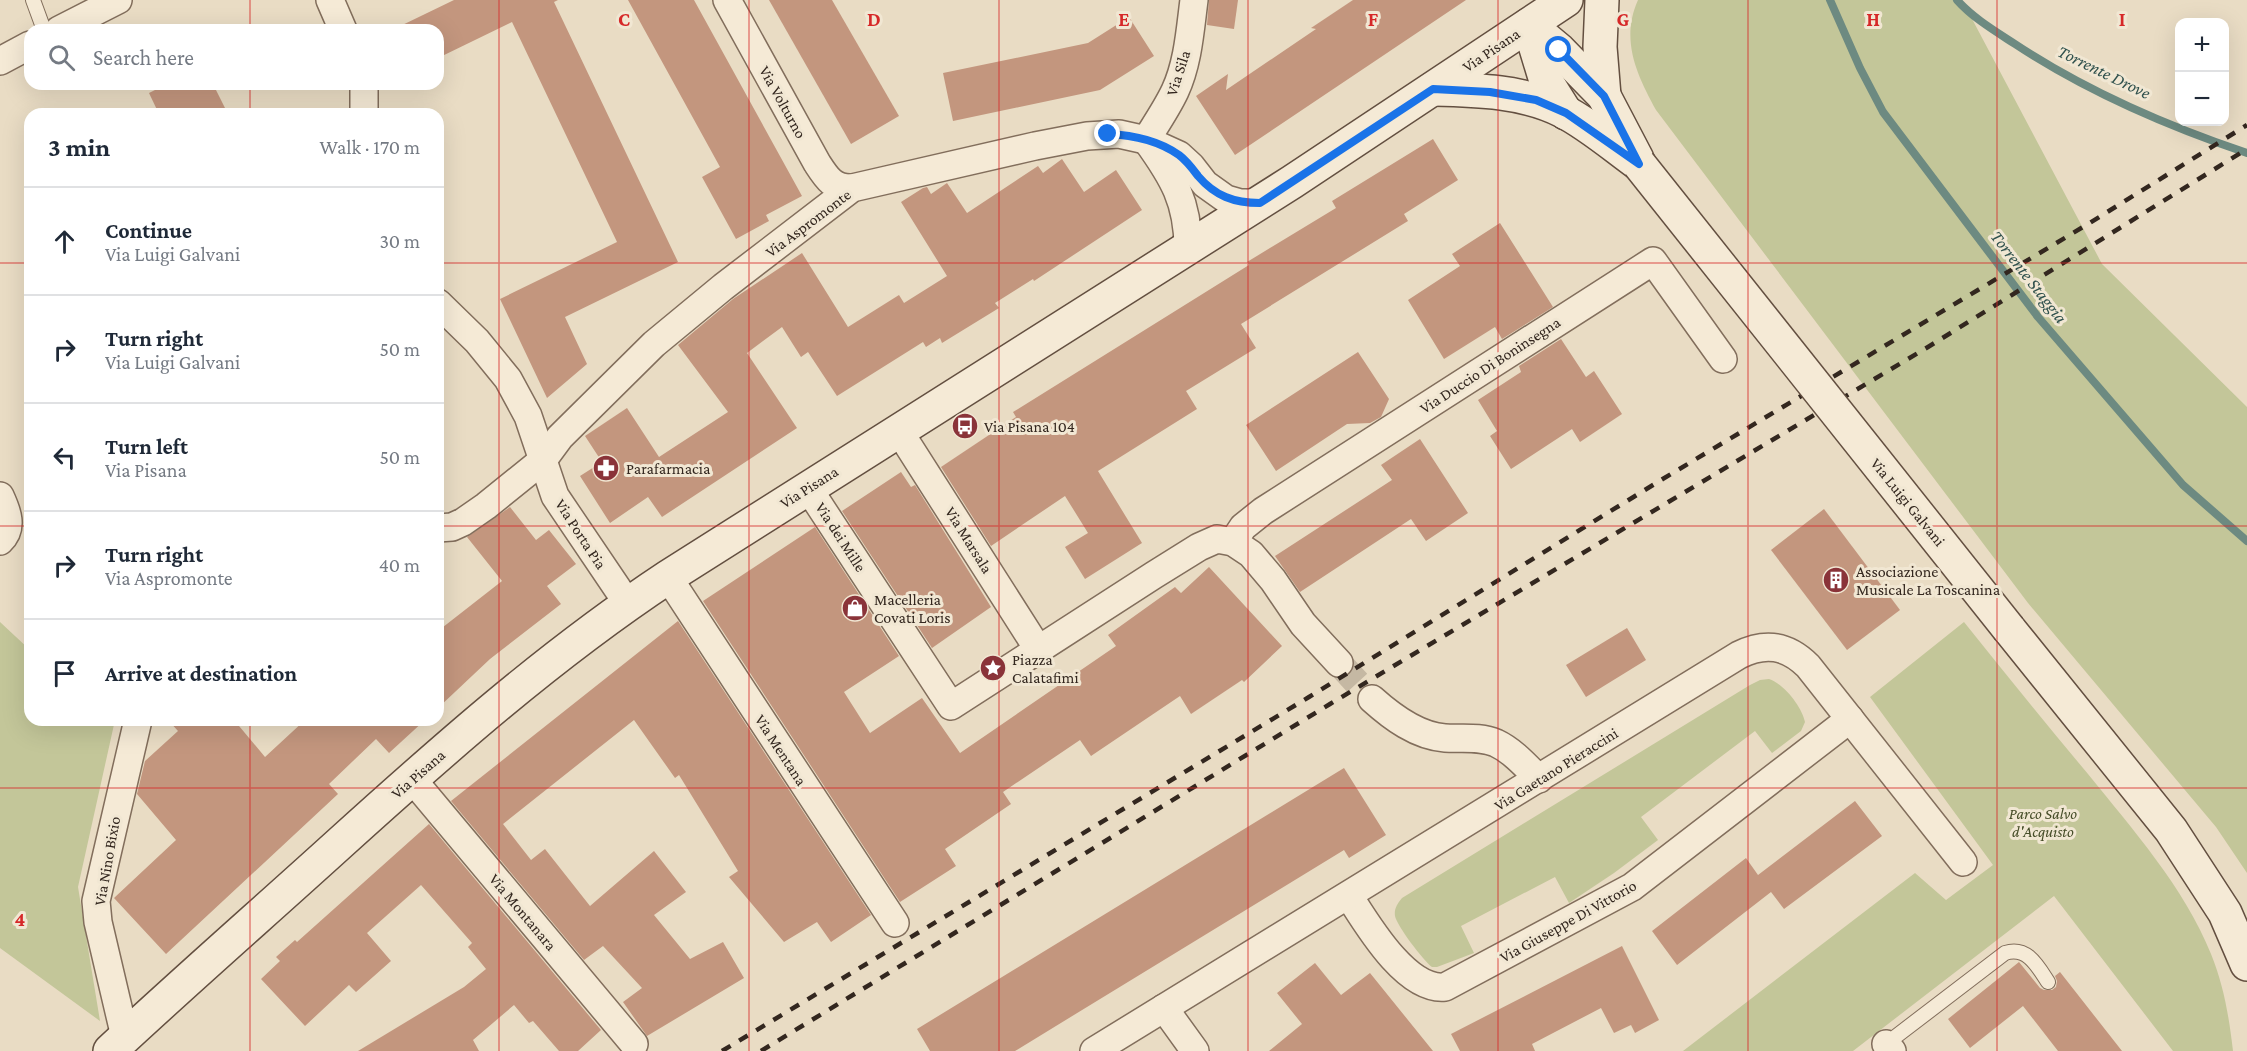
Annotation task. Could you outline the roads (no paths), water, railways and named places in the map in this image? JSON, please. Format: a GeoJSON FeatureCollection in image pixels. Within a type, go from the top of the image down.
{"type":"FeatureCollection","features":[{"type":"Feature","properties":{"kind":"main road","name":"Via Pisana"},"geometry":{"type":"LineString","coordinates":[[117,1044],[412,779],[534,675],[628,604],[1260,203],[1566,0]]}},
{"type":"Feature","properties":{"kind":"main road","name":"Via Luigi Galvani"},"geometry":{"type":"LineString","coordinates":[[1602,0],[1600,47],[1604,96]]}},
{"type":"Feature","properties":{"kind":"main road","name":"Via Luigi Galvani"},"geometry":{"type":"LineString","coordinates":[[1529,25],[1559,50],[1604,96],[1639,164],[2171,830],[2225,913],[2247,964]]}},
{"type":"Feature","properties":{"kind":"main road","name":"Via Luigi Galvani"},"geometry":{"type":"LineString","coordinates":[[1529,25],[1546,81],[1566,113]]}},
{"type":"Feature","properties":{"kind":"main road","name":"Via Luigi Galvani"},"geometry":{"type":"LineString","coordinates":[[1433,89],[1490,92],[1536,100],[1566,113],[1639,164]]}},
{"type":"Feature","properties":{"kind":"street"},"geometry":{"type":"LineString","coordinates":[[71,24],[118,0]]}},
{"type":"Feature","properties":{"kind":"street"},"geometry":{"type":"LineString","coordinates":[[330,0],[340,24]]}},
{"type":"Feature","properties":{"kind":"street","name":"Via Volturno"},"geometry":{"type":"LineString","coordinates":[[727,0],[817,163],[833,183],[841,187],[852,188]]}},
{"type":"Feature","properties":{"kind":"street","name":"Via Sila"},"geometry":{"type":"LineString","coordinates":[[1146,140],[1171,99],[1181,74],[1194,0]]}},
{"type":"Feature","properties":{"kind":"street"},"geometry":{"type":"LineString","coordinates":[[0,61],[24,48]]}},
{"type":"Feature","properties":{"kind":"street"},"geometry":{"type":"LineString","coordinates":[[364,90],[364,108]]}},
{"type":"Feature","properties":{"kind":"street","name":"Via Aspromonte"},"geometry":{"type":"LineString","coordinates":[[543,460],[560,437],[654,344],[723,287],[852,188],[1087,136],[1119,134],[1146,140],[1179,155],[1205,184],[1219,195],[1240,203],[1260,203]]}},
{"type":"Feature","properties":{"kind":"street"},"geometry":{"type":"LineString","coordinates":[[1146,140],[1169,172],[1179,191],[1186,219],[1188,248]]}},
{"type":"Feature","properties":{"kind":"street","name":"Via Duccio Di Boninsegna"},"geometry":{"type":"LineString","coordinates":[[1233,542],[1243,527],[1263,511],[1653,261],[1723,359]]}},
{"type":"Feature","properties":{"kind":"street","name":"Via Porta Pia"},"geometry":{"type":"LineString","coordinates":[[444,309],[477,341],[508,379],[528,416],[552,489],[560,505],[628,604]]}},
{"type":"Feature","properties":{"kind":"street","name":"Via Marsala"},"geometry":{"type":"LineString","coordinates":[[899,431],[1038,649]]}},
{"type":"Feature","properties":{"kind":"street"},"geometry":{"type":"LineString","coordinates":[[444,528],[452,528],[474,516],[543,460]]}},
{"type":"Feature","properties":{"kind":"street","name":"Via dei Mille"},"geometry":{"type":"LineString","coordinates":[[808,488],[951,706],[1038,649]]}},
{"type":"Feature","properties":{"kind":"street"},"geometry":{"type":"LineString","coordinates":[[0,496],[8,518],[3,537]]}},
{"type":"Feature","properties":{"kind":"street"},"geometry":{"type":"LineString","coordinates":[[1038,649],[1207,542],[1217,539],[1233,542],[1245,549],[1266,570],[1303,624],[1339,663]]}},
{"type":"Feature","properties":{"kind":"street","name":"Via Mentana"},"geometry":{"type":"LineString","coordinates":[[668,577],[895,923]]}},
{"type":"Feature","properties":{"kind":"street","name":"Via Gaetano Pieraccini"},"geometry":{"type":"LineString","coordinates":[[1094,1051],[1739,655],[1760,647],[1781,648],[1796,654],[1814,672],[1963,862]]}},
{"type":"Feature","properties":{"kind":"street"},"geometry":{"type":"LineString","coordinates":[[1372,699],[1402,722],[1429,735],[1485,740],[1498,744],[1512,753],[1539,779]]}},
{"type":"Feature","properties":{"kind":"street","name":"Via Giuseppe Di Vittorio"},"geometry":{"type":"LineString","coordinates":[[1349,896],[1379,941],[1405,969],[1423,982],[1444,987],[1632,887],[1850,719]]}},
{"type":"Feature","properties":{"kind":"street","name":"Via Nino Bixio"},"geometry":{"type":"LineString","coordinates":[[117,1044],[96,901],[137,726]]}},
{"type":"Feature","properties":{"kind":"street","name":"Via Montanara"},"geometry":{"type":"LineString","coordinates":[[412,779],[634,1044]]}},
{"type":"Feature","properties":{"kind":"street"},"geometry":{"type":"LineString","coordinates":[[1164,1008],[1195,1051]]}},
{"type":"Feature","properties":{"kind":"lane"},"geometry":{"type":"LineString","coordinates":[[33,0],[42,24]]}},
{"type":"Feature","properties":{"kind":"lane"},"geometry":{"type":"LineString","coordinates":[[1889,1048],[2005,953],[2015,950],[2025,953],[2048,982]]}},
{"type":"Feature","properties":{"kind":"waterway","name":"Torrente Staggia"},"geometry":{"type":"LineString","coordinates":[[1830,0],[1860,68],[1883,112],[2038,317],[2183,485],[2247,541]]}},
{"type":"Feature","properties":{"kind":"waterway","name":"Torrente Drove"},"geometry":{"type":"LineString","coordinates":[[1957,0],[1992,29],[2070,77],[2157,119],[2247,153]]}},
{"type":"Feature","properties":{"kind":"tunnel"},"geometry":{"type":"LineString","coordinates":[[1339,663],[1372,699]]}},
{"type":"Feature","properties":{"kind":"railway"},"geometry":{"type":"LineString","coordinates":[[722,1051],[1309,697],[1661,480],[2088,224],[2247,125]]}},
{"type":"Feature","properties":{"kind":"railway"},"geometry":{"type":"LineString","coordinates":[[761,1051],[1330,704],[1928,347],[2247,149]]}},
{"type":"Feature","properties":{"kind":"place","name":"Via Pisana 104"},"geometry":{"type":"Point","coordinates":[965,426]}},
{"type":"Feature","properties":{"kind":"place","name":"Parafarmacia"},"geometry":{"type":"Point","coordinates":[606,468]}},
{"type":"Feature","properties":{"kind":"place","name":"Associazione Musicale La Toscanina"},"geometry":{"type":"Point","coordinates":[1836,580]}},
{"type":"Feature","properties":{"kind":"place","name":"Macelleria Covati Loris"},"geometry":{"type":"Point","coordinates":[855,608]}},
{"type":"Feature","properties":{"kind":"place","name":"Piazza Calatafimi"},"geometry":{"type":"Point","coordinates":[993,668]}},
{"type":"Feature","properties":{"kind":"park label","name":"Parco Salvo d'Acquisto"},"geometry":{"type":"Point","coordinates":[2043,822]}}]}
